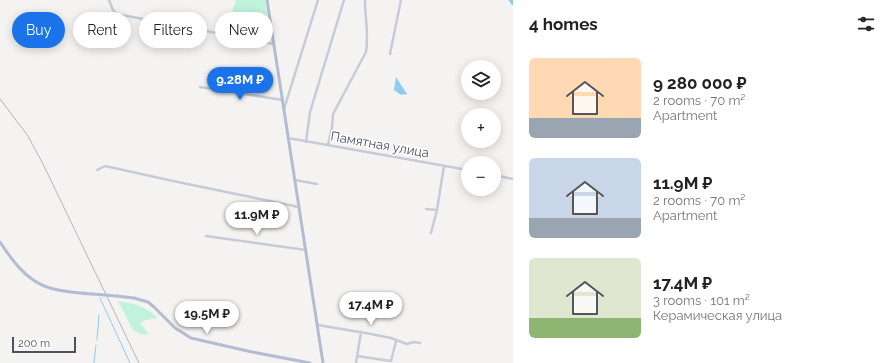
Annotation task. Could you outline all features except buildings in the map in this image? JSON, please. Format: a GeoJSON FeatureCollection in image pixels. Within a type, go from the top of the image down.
{"type":"FeatureCollection","features":[{"type":"Feature","properties":{"kind":"main road"},"geometry":{"type":"LineString","coordinates":[[267,0],[323,363]]}},
{"type":"Feature","properties":{"kind":"main road"},"geometry":{"type":"LineString","coordinates":[[0,242],[21,270],[38,283],[54,290],[134,298],[148,302],[175,328],[191,338],[310,363]]}},
{"type":"Feature","properties":{"kind":"street"},"geometry":{"type":"LineString","coordinates":[[109,0],[113,10],[117,14],[274,44]]}},
{"type":"Feature","properties":{"kind":"street"},"geometry":{"type":"LineString","coordinates":[[284,109],[318,1],[313,0]]}},
{"type":"Feature","properties":{"kind":"street"},"geometry":{"type":"LineString","coordinates":[[306,142],[310,112],[344,0]]}},
{"type":"Feature","properties":{"kind":"street"},"geometry":{"type":"LineString","coordinates":[[328,145],[332,128],[333,114],[366,52],[368,43],[365,0]]}},
{"type":"Feature","properties":{"kind":"street"},"geometry":{"type":"LineString","coordinates":[[390,54],[401,0]]}},
{"type":"Feature","properties":{"kind":"street"},"geometry":{"type":"LineString","coordinates":[[200,87],[283,100]]}},
{"type":"Feature","properties":{"kind":"street","name":"Памятная улица"},"geometry":{"type":"LineString","coordinates":[[288,138],[461,169]]}},
{"type":"Feature","properties":{"kind":"street"},"geometry":{"type":"LineString","coordinates":[[97,170],[105,166],[299,207]]}},
{"type":"Feature","properties":{"kind":"street"},"geometry":{"type":"LineString","coordinates":[[432,233],[444,166]]}},
{"type":"Feature","properties":{"kind":"street"},"geometry":{"type":"LineString","coordinates":[[501,176],[513,179]]}},
{"type":"Feature","properties":{"kind":"street"},"geometry":{"type":"LineString","coordinates":[[295,180],[317,184]]}},
{"type":"Feature","properties":{"kind":"street"},"geometry":{"type":"LineString","coordinates":[[426,208],[437,210]]}},
{"type":"Feature","properties":{"kind":"street"},"geometry":{"type":"LineString","coordinates":[[206,236],[306,250]]}},
{"type":"Feature","properties":{"kind":"street"},"geometry":{"type":"LineString","coordinates":[[318,325],[391,338],[407,344],[412,342],[420,343]]}},
{"type":"Feature","properties":{"kind":"street"},"geometry":{"type":"LineString","coordinates":[[356,363],[361,332]]}},
{"type":"Feature","properties":{"kind":"street"},"geometry":{"type":"LineString","coordinates":[[357,356],[391,361],[396,341]]}},
{"type":"Feature","properties":{"kind":"green space"},"geometry":{"type":"Polygon","coordinates":[[[236,0],[265,0],[267,12],[232,12],[236,0]]]}},
{"type":"Feature","properties":{"kind":"green space"},"geometry":{"type":"Polygon","coordinates":[[[118,301],[140,306],[158,318],[146,320],[140,323],[149,335],[140,334],[133,330],[118,301]]]}},
{"type":"Feature","properties":{"kind":"water"},"geometry":{"type":"Polygon","coordinates":[[[396,77],[407,94],[406,95],[401,95],[394,90],[396,77]]]}},
{"type":"Feature","properties":{"kind":"waterway"},"geometry":{"type":"LineString","coordinates":[[100,298],[130,363]]}},
{"type":"Feature","properties":{"kind":"waterway"},"geometry":{"type":"LineString","coordinates":[[97,340],[99,315]]}},
{"type":"Feature","properties":{"kind":"waterway"},"geometry":{"type":"LineString","coordinates":[[94,363],[96,345]]}},
{"type":"Feature","properties":{"kind":"railway"},"geometry":{"type":"LineString","coordinates":[[0,99],[28,136],[43,164],[139,363]]}}]}
